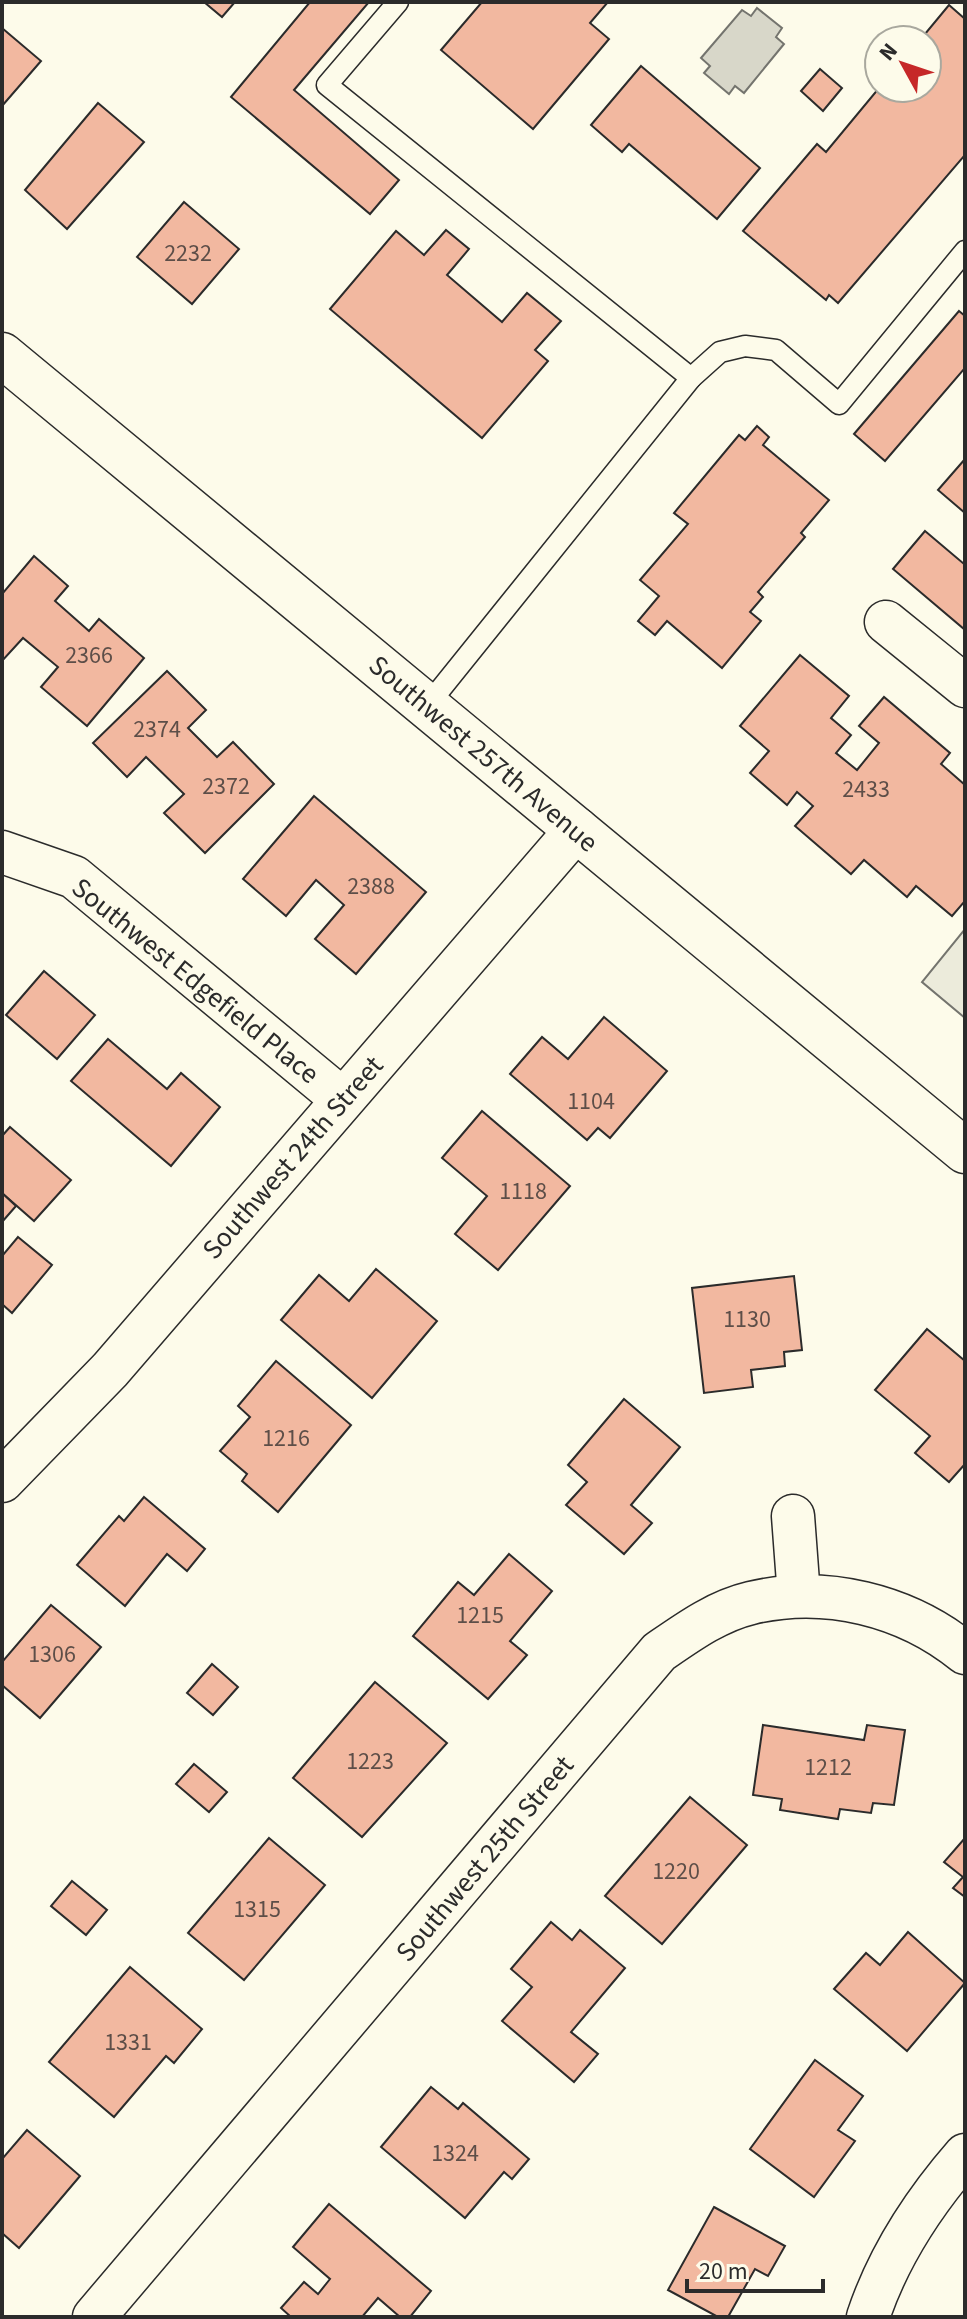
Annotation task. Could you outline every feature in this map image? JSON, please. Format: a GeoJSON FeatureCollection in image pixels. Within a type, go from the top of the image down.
{"type":"FeatureCollection","features":[{"type":"Feature","properties":{"kind":"main road","name":"Southwest 257th Avenue"},"geometry":{"type":"LineString","coordinates":[[2,355],[965,1151]]}},
{"type":"Feature","properties":{"kind":"street"},"geometry":{"type":"LineString","coordinates":[[886,622],[965,686]]}},
{"type":"Feature","properties":{"kind":"street","name":"Southwest 24th Street"},"geometry":{"type":"LineString","coordinates":[[2,1481],[110,1370],[577,829]]}},
{"type":"Feature","properties":{"kind":"street","name":"Southwest Edgefield Place"},"geometry":{"type":"LineString","coordinates":[[2,852],[74,877],[342,1099]]}},
{"type":"Feature","properties":{"kind":"street"},"geometry":{"type":"LineString","coordinates":[[793,1516],[799,1596]]}},
{"type":"Feature","properties":{"kind":"street","name":"Southwest 25th Street"},"geometry":{"type":"LineString","coordinates":[[114,2310],[659,1652],[701,1623],[749,1603],[799,1596],[853,1600],[903,1615],[949,1640],[965,1653]]}},
{"type":"Feature","properties":{"kind":"street"},"geometry":{"type":"LineString","coordinates":[[868,2317],[902,2242],[941,2182],[965,2155]]}},
{"type":"Feature","properties":{"kind":"lane"},"geometry":{"type":"LineString","coordinates":[[398,2],[327,85],[691,378]]}},
{"type":"Feature","properties":{"kind":"lane"},"geometry":{"type":"LineString","coordinates":[[427,706],[691,378],[720,352],[745,346],[776,350],[839,404],[965,251]]}},
{"type":"Feature","properties":{"kind":"shaded area"},"geometry":{"type":"Polygon","coordinates":[[[757,8],[782,28],[776,37],[784,44],[744,93],[735,86],[729,94],[704,73],[710,66],[701,58],[742,10],[751,16],[757,8]]]}},
{"type":"Feature","properties":{"kind":"shaded area"},"geometry":{"type":"Polygon","coordinates":[[[965,929],[965,1018],[922,982],[965,929]]]}},
{"type":"Feature","properties":{"kind":"building"},"geometry":{"type":"Polygon","coordinates":[[[204,2],[235,2],[222,17],[204,2]]]}},
{"type":"Feature","properties":{"kind":"building"},"geometry":{"type":"Polygon","coordinates":[[[310,2],[369,2],[294,90],[399,180],[370,214],[231,97],[310,2]]]}},
{"type":"Feature","properties":{"kind":"building"},"geometry":{"type":"Polygon","coordinates":[[[482,2],[608,2],[590,23],[609,39],[533,129],[441,50],[482,2]]]}},
{"type":"Feature","properties":{"kind":"building"},"geometry":{"type":"Polygon","coordinates":[[[949,5],[965,19],[965,155],[838,303],[829,295],[826,300],[743,231],[817,144],[826,152],[866,104],[943,104],[943,24],[933,24],[949,5]]]}},
{"type":"Feature","properties":{"kind":"building"},"geometry":{"type":"Polygon","coordinates":[[[2,28],[41,61],[2,106],[2,28]]]}},
{"type":"Feature","properties":{"kind":"building"},"geometry":{"type":"Polygon","coordinates":[[[641,66],[760,168],[717,219],[629,144],[622,152],[591,125],[641,66]]]}},
{"type":"Feature","properties":{"kind":"building"},"geometry":{"type":"Polygon","coordinates":[[[820,69],[842,88],[823,111],[801,91],[820,69]]]}},
{"type":"Feature","properties":{"kind":"building"},"geometry":{"type":"Polygon","coordinates":[[[98,103],[144,142],[67,229],[25,190],[98,103]]]}},
{"type":"Feature","properties":{"kind":"building"},"geometry":{"type":"Polygon","coordinates":[[[184,202],[239,249],[192,304],[137,257],[184,202]]]}},
{"type":"Feature","properties":{"kind":"building"},"geometry":{"type":"Polygon","coordinates":[[[446,230],[469,249],[447,275],[502,322],[527,293],[561,321],[535,350],[548,361],[482,438],[330,309],[396,231],[424,255],[446,230]]]}},
{"type":"Feature","properties":{"kind":"building"},"geometry":{"type":"Polygon","coordinates":[[[959,311],[965,316],[965,368],[885,461],[854,434],[959,311]]]}},
{"type":"Feature","properties":{"kind":"building"},"geometry":{"type":"Polygon","coordinates":[[[757,426],[769,437],[763,445],[829,500],[801,533],[805,537],[758,592],[763,597],[750,612],[761,621],[722,668],[667,621],[655,635],[638,621],[659,596],[640,580],[688,524],[674,513],[739,435],[745,440],[757,426]]]}},
{"type":"Feature","properties":{"kind":"building"},"geometry":{"type":"Polygon","coordinates":[[[965,459],[965,513],[938,490],[965,459]]]}},
{"type":"Feature","properties":{"kind":"building"},"geometry":{"type":"Polygon","coordinates":[[[925,531],[965,563],[964,629],[893,569],[925,531]]]}},
{"type":"Feature","properties":{"kind":"building"},"geometry":{"type":"Polygon","coordinates":[[[34,556],[68,586],[55,601],[89,631],[99,619],[144,658],[87,726],[41,687],[58,667],[23,638],[2,661],[2,594],[34,556]]]}},
{"type":"Feature","properties":{"kind":"building"},"geometry":{"type":"Polygon","coordinates":[[[800,655],[849,696],[831,718],[851,735],[836,753],[857,770],[879,743],[859,726],[884,697],[950,753],[941,764],[965,785],[965,901],[952,916],[916,886],[907,897],[864,860],[851,874],[795,826],[813,806],[797,792],[787,805],[750,773],[769,751],[740,726],[800,655]]]}},
{"type":"Feature","properties":{"kind":"building"},"geometry":{"type":"Polygon","coordinates":[[[167,671],[206,710],[188,728],[217,757],[233,742],[274,784],[205,853],[164,813],[184,794],[146,757],[127,777],[93,743],[167,671]]]}},
{"type":"Feature","properties":{"kind":"building"},"geometry":{"type":"Polygon","coordinates":[[[314,796],[426,892],[356,974],[315,939],[344,905],[316,880],[286,916],[243,879],[314,796]]]}},
{"type":"Feature","properties":{"kind":"building"},"geometry":{"type":"Polygon","coordinates":[[[44,971],[95,1015],[57,1059],[6,1015],[44,971]]]}},
{"type":"Feature","properties":{"kind":"building"},"geometry":{"type":"Polygon","coordinates":[[[604,1017],[667,1071],[610,1138],[598,1128],[587,1140],[510,1074],[542,1037],[568,1059],[604,1017]]]}},
{"type":"Feature","properties":{"kind":"building"},"geometry":{"type":"Polygon","coordinates":[[[108,1039],[167,1089],[181,1073],[220,1107],[171,1166],[71,1081],[108,1039]]]}},
{"type":"Feature","properties":{"kind":"building"},"geometry":{"type":"Polygon","coordinates":[[[482,1111],[570,1186],[498,1270],[455,1234],[487,1196],[442,1158],[482,1111]]]}},
{"type":"Feature","properties":{"kind":"building"},"geometry":{"type":"Polygon","coordinates":[[[10,1127],[71,1180],[34,1221],[2,1193],[2,1136],[10,1127]]]}},
{"type":"Feature","properties":{"kind":"building"},"geometry":{"type":"Polygon","coordinates":[[[2,1193],[16,1206],[2,1222],[2,1193]]]}},
{"type":"Feature","properties":{"kind":"building"},"geometry":{"type":"Polygon","coordinates":[[[18,1237],[52,1265],[12,1313],[2,1304],[2,1256],[18,1237]]]}},
{"type":"Feature","properties":{"kind":"building"},"geometry":{"type":"Polygon","coordinates":[[[376,1269],[437,1321],[372,1398],[281,1320],[319,1275],[349,1301],[376,1269]]]}},
{"type":"Feature","properties":{"kind":"building"},"geometry":{"type":"Polygon","coordinates":[[[794,1276],[802,1350],[784,1352],[785,1366],[751,1370],[753,1387],[704,1393],[692,1288],[794,1276]]]}},
{"type":"Feature","properties":{"kind":"building"},"geometry":{"type":"Polygon","coordinates":[[[927,1329],[965,1361],[965,1464],[949,1482],[915,1453],[930,1436],[875,1390],[927,1329]]]}},
{"type":"Feature","properties":{"kind":"building"},"geometry":{"type":"Polygon","coordinates":[[[276,1361],[351,1425],[278,1512],[242,1481],[247,1474],[220,1451],[250,1417],[238,1406],[276,1361]]]}},
{"type":"Feature","properties":{"kind":"building"},"geometry":{"type":"Polygon","coordinates":[[[624,1399],[680,1447],[631,1505],[652,1523],[624,1554],[566,1505],[587,1482],[568,1465],[624,1399]]]}},
{"type":"Feature","properties":{"kind":"building"},"geometry":{"type":"Polygon","coordinates":[[[144,1497],[205,1549],[187,1571],[167,1554],[125,1606],[77,1565],[119,1516],[124,1521],[144,1497]]]}},
{"type":"Feature","properties":{"kind":"building"},"geometry":{"type":"Polygon","coordinates":[[[509,1554],[552,1591],[510,1641],[527,1655],[488,1699],[413,1636],[458,1582],[474,1595],[509,1554]]]}},
{"type":"Feature","properties":{"kind":"building"},"geometry":{"type":"Polygon","coordinates":[[[51,1605],[101,1647],[40,1718],[2,1685],[2,1662],[51,1605]]]}},
{"type":"Feature","properties":{"kind":"building"},"geometry":{"type":"Polygon","coordinates":[[[212,1664],[238,1687],[213,1715],[187,1693],[212,1664]]]}},
{"type":"Feature","properties":{"kind":"building"},"geometry":{"type":"Polygon","coordinates":[[[375,1682],[447,1743],[362,1837],[293,1778],[375,1682]]]}},
{"type":"Feature","properties":{"kind":"building"},"geometry":{"type":"Polygon","coordinates":[[[763,1725],[864,1740],[867,1725],[905,1730],[894,1805],[873,1803],[871,1813],[840,1809],[838,1819],[780,1810],[782,1799],[753,1795],[763,1725]]]}},
{"type":"Feature","properties":{"kind":"building"},"geometry":{"type":"Polygon","coordinates":[[[194,1764],[227,1792],[209,1812],[176,1784],[194,1764]]]}},
{"type":"Feature","properties":{"kind":"building"},"geometry":{"type":"Polygon","coordinates":[[[690,1797],[747,1845],[662,1944],[605,1896],[690,1797]]]}},
{"type":"Feature","properties":{"kind":"building"},"geometry":{"type":"Polygon","coordinates":[[[269,1838],[325,1885],[244,1980],[188,1933],[269,1838]]]}},
{"type":"Feature","properties":{"kind":"building"},"geometry":{"type":"Polygon","coordinates":[[[965,1838],[965,1897],[953,1888],[963,1877],[944,1862],[965,1838]]]}},
{"type":"Feature","properties":{"kind":"building"},"geometry":{"type":"Polygon","coordinates":[[[72,1881],[107,1910],[86,1935],[51,1906],[72,1881]]]}},
{"type":"Feature","properties":{"kind":"building"},"geometry":{"type":"Polygon","coordinates":[[[551,1922],[572,1940],[580,1930],[625,1968],[571,2032],[598,2054],[574,2082],[502,2021],[532,1987],[511,1969],[551,1922]]]}},
{"type":"Feature","properties":{"kind":"building"},"geometry":{"type":"Polygon","coordinates":[[[908,1932],[965,1983],[907,2051],[834,1989],[866,1953],[880,1965],[908,1932]]]}},
{"type":"Feature","properties":{"kind":"building"},"geometry":{"type":"Polygon","coordinates":[[[130,1967],[202,2029],[174,2063],[166,2056],[114,2117],[49,2062],[130,1967]]]}},
{"type":"Feature","properties":{"kind":"building"},"geometry":{"type":"Polygon","coordinates":[[[815,2060],[863,2096],[838,2130],[855,2141],[814,2197],[750,2149],[815,2060]]]}},
{"type":"Feature","properties":{"kind":"building"},"geometry":{"type":"Polygon","coordinates":[[[431,2087],[458,2109],[463,2103],[529,2159],[512,2179],[504,2172],[465,2218],[381,2147],[431,2087]]]}},
{"type":"Feature","properties":{"kind":"building"},"geometry":{"type":"Polygon","coordinates":[[[27,2130],[80,2176],[19,2248],[2,2233],[2,2159],[27,2130]]]}},
{"type":"Feature","properties":{"kind":"building"},"geometry":{"type":"Polygon","coordinates":[[[329,2204],[431,2291],[410,2317],[400,2317],[378,2298],[362,2317],[291,2317],[281,2308],[304,2282],[318,2294],[330,2279],[293,2247],[329,2204]]]}},
{"type":"Feature","properties":{"kind":"building"},"geometry":{"type":"Polygon","coordinates":[[[714,2207],[785,2246],[768,2276],[755,2269],[728,2317],[718,2317],[668,2290],[714,2207]]]}}]}
